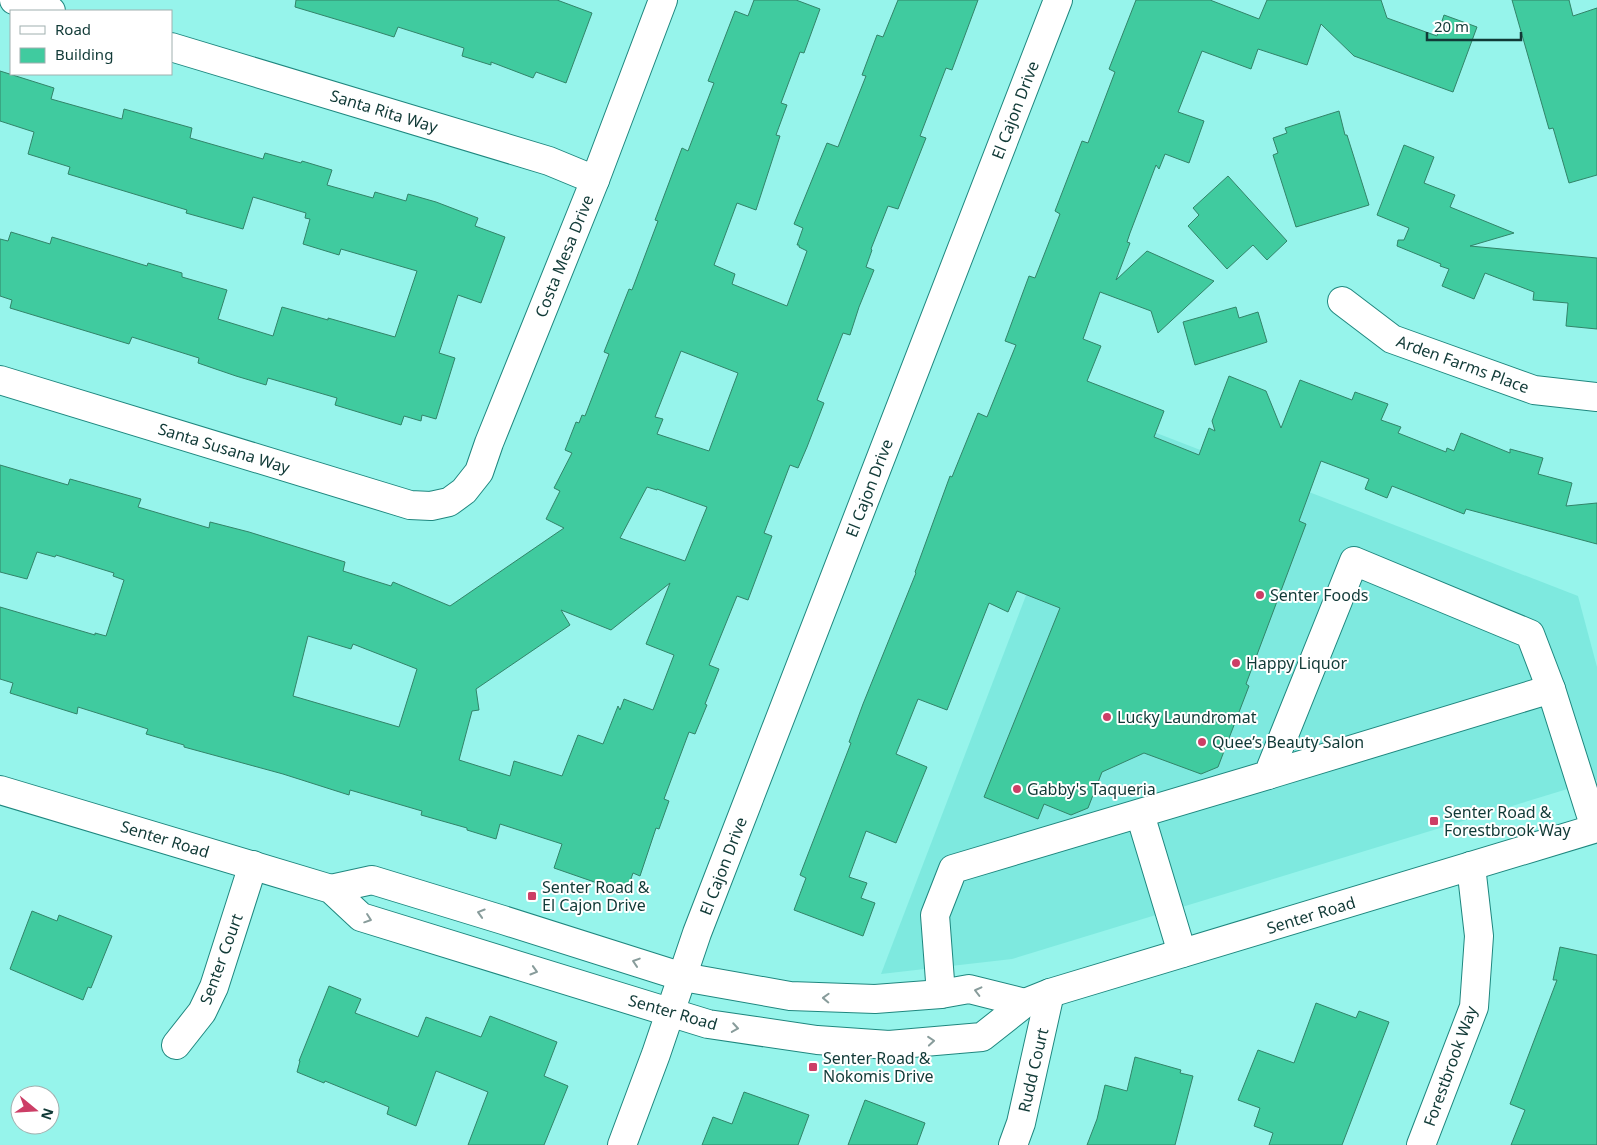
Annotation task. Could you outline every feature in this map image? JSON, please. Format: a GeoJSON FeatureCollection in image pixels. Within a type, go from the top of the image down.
{"type":"FeatureCollection","features":[{"type":"Feature","properties":{"kind":"street"},"geometry":{"type":"LineString","coordinates":[[14,0],[48,10]]}},
{"type":"Feature","properties":{"kind":"street","name":"Costa Mesa Drive"},"geometry":{"type":"LineString","coordinates":[[449,502],[464,491],[479,472],[595,180],[663,0]]}},
{"type":"Feature","properties":{"kind":"street","name":"El Cajon Drive"},"geometry":{"type":"LineString","coordinates":[[622,1145],[697,933],[1058,0]]}},
{"type":"Feature","properties":{"kind":"street","name":"Santa Rita Way"},"geometry":{"type":"LineString","coordinates":[[172,47],[549,160],[595,180]]}},
{"type":"Feature","properties":{"kind":"street","name":"Arden Farms Place"},"geometry":{"type":"LineString","coordinates":[[1342,301],[1392,339],[1534,390],[1597,396]]}},
{"type":"Feature","properties":{"kind":"street","name":"Santa Susana Way"},"geometry":{"type":"LineString","coordinates":[[0,380],[410,505],[431,506],[449,502]]}},
{"type":"Feature","properties":{"kind":"street"},"geometry":{"type":"LineString","coordinates":[[1268,775],[1354,562],[1530,634],[1551,689],[1596,828]]}},
{"type":"Feature","properties":{"kind":"street"},"geometry":{"type":"LineString","coordinates":[[941,994],[935,915],[953,869],[1551,689]]}},
{"type":"Feature","properties":{"kind":"street","name":"Senter Road"},"geometry":{"type":"LineString","coordinates":[[0,790],[331,889],[361,917],[708,1024],[817,1040],[889,1045],[982,1037],[1025,1003],[1050,994],[1596,828]]}},
{"type":"Feature","properties":{"kind":"street"},"geometry":{"type":"LineString","coordinates":[[1140,814],[1182,953]]}},
{"type":"Feature","properties":{"kind":"street","name":"Senter Court"},"geometry":{"type":"LineString","coordinates":[[176,1045],[202,1012],[214,987],[253,865]]}},
{"type":"Feature","properties":{"kind":"street","name":"Forestbrook Way"},"geometry":{"type":"LineString","coordinates":[[1421,1145],[1474,1008],[1479,936],[1471,866]]}},
{"type":"Feature","properties":{"kind":"street","name":"Senter Road"},"geometry":{"type":"LineString","coordinates":[[331,889],[372,880],[683,977],[790,996],[875,999],[941,994],[969,989],[1025,1003]]}},
{"type":"Feature","properties":{"kind":"street","name":"Rudd Court"},"geometry":{"type":"LineString","coordinates":[[1013,1145],[1021,1123],[1050,994]]}},
{"type":"Feature","properties":{"kind":"shaded area"},"geometry":{"type":"Polygon","coordinates":[[[1097,410],[1578,596],[1597,667],[1597,780],[1012,959],[881,974],[1097,410]]]}},
{"type":"Feature","properties":{"kind":"building"},"geometry":{"type":"Polygon","coordinates":[[[296,0],[557,0],[592,13],[566,83],[536,72],[533,78],[491,62],[491,65],[462,56],[464,48],[398,27],[394,37],[295,7],[296,0]]]}},
{"type":"Feature","properties":{"kind":"building"},"geometry":{"type":"Polygon","coordinates":[[[754,0],[796,0],[820,9],[804,53],[800,52],[781,103],[787,105],[776,135],[780,136],[756,210],[737,203],[714,265],[735,274],[732,284],[787,306],[807,251],[797,245],[803,228],[794,224],[827,143],[838,147],[866,76],[862,75],[877,35],[883,37],[898,0],[978,0],[952,70],[946,68],[920,136],[926,138],[898,209],[888,206],[871,249],[866,267],[874,270],[850,335],[843,333],[817,400],[824,403],[798,468],[790,465],[764,533],[772,536],[748,600],[737,596],[709,665],[719,669],[705,704],[707,705],[695,734],[689,732],[664,799],[669,801],[659,829],[656,828],[640,876],[633,873],[626,893],[554,868],[562,844],[500,824],[496,839],[467,830],[467,828],[421,815],[422,811],[350,790],[349,795],[283,774],[184,747],[184,745],[146,734],[148,729],[78,707],[77,714],[10,693],[13,683],[0,679],[0,607],[95,635],[95,633],[106,636],[124,580],[113,576],[114,573],[56,555],[55,557],[37,552],[27,579],[0,572],[0,465],[68,485],[70,479],[141,499],[138,507],[209,528],[210,522],[249,532],[345,562],[343,571],[391,586],[393,582],[450,606],[564,528],[546,519],[560,491],[554,488],[572,453],[565,450],[576,422],[579,423],[582,415],[585,416],[609,354],[604,352],[629,289],[632,290],[658,221],[655,220],[682,148],[688,151],[714,83],[708,81],[735,11],[748,16],[754,0]],[[681,351],[655,417],[663,419],[657,434],[709,451],[738,373],[681,351]],[[647,487],[620,538],[685,561],[707,507],[647,487]],[[670,583],[611,630],[561,610],[570,625],[476,689],[479,710],[472,711],[459,760],[510,776],[514,761],[562,776],[578,735],[603,744],[618,706],[620,710],[624,699],[653,710],[674,655],[646,644],[670,583]],[[308,636],[293,696],[399,727],[417,669],[353,644],[351,649],[308,636]]]}},
{"type":"Feature","properties":{"kind":"building"},"geometry":{"type":"Polygon","coordinates":[[[1136,0],[1210,0],[1259,19],[1267,0],[1381,0],[1387,18],[1437,36],[1444,15],[1477,27],[1453,92],[1354,56],[1321,24],[1307,65],[1258,49],[1251,69],[1202,51],[1178,112],[1204,121],[1189,163],[1165,154],[1159,169],[1156,165],[1130,233],[1127,242],[1130,243],[1116,280],[1147,251],[1214,281],[1158,333],[1151,311],[1100,292],[1083,339],[1101,346],[1087,381],[1164,411],[1154,437],[1199,455],[1209,428],[1215,431],[1212,421],[1229,376],[1266,391],[1281,428],[1300,380],[1352,400],[1355,392],[1388,404],[1381,420],[1401,427],[1398,433],[1446,452],[1447,448],[1454,451],[1461,433],[1510,453],[1510,449],[1543,458],[1538,474],[1572,483],[1566,506],[1597,503],[1597,544],[1466,509],[1464,514],[1392,486],[1387,498],[1365,489],[1369,479],[1321,461],[1299,521],[1306,524],[1246,684],[1249,686],[1218,767],[1201,774],[1144,753],[1102,772],[1088,808],[1071,815],[1044,804],[1038,819],[984,797],[1060,608],[1017,591],[1008,612],[989,603],[947,710],[918,699],[896,754],[927,767],[896,843],[866,831],[849,877],[867,883],[861,898],[875,903],[863,936],[794,910],[806,878],[800,875],[851,743],[849,742],[863,704],[916,573],[950,476],[952,477],[978,413],[987,417],[1016,345],[1005,341],[1029,276],[1035,278],[1060,214],[1055,211],[1082,141],[1088,143],[1115,72],[1109,69],[1136,0]]]}},
{"type":"Feature","properties":{"kind":"building"},"geometry":{"type":"Polygon","coordinates":[[[1512,0],[1569,0],[1573,16],[1597,8],[1597,175],[1569,183],[1553,128],[1549,129],[1512,0]]]}},
{"type":"Feature","properties":{"kind":"building"},"geometry":{"type":"Polygon","coordinates":[[[0,71],[54,88],[51,99],[122,119],[124,109],[192,128],[190,138],[263,159],[265,153],[332,170],[327,185],[373,198],[375,192],[406,201],[408,194],[436,202],[478,218],[475,226],[505,237],[481,303],[458,295],[439,353],[455,358],[436,419],[422,415],[421,421],[404,416],[401,425],[335,405],[337,398],[268,378],[266,385],[198,363],[199,358],[132,337],[129,344],[10,308],[12,300],[0,296],[0,239],[8,241],[11,232],[50,244],[52,237],[147,266],[148,263],[182,273],[182,277],[227,290],[218,319],[273,336],[282,307],[395,337],[417,271],[341,249],[339,255],[303,244],[310,219],[305,218],[306,213],[253,197],[243,229],[186,213],[187,210],[68,174],[70,167],[28,154],[34,132],[0,121],[0,71]]]}},
{"type":"Feature","properties":{"kind":"building"},"geometry":{"type":"Polygon","coordinates":[[[1339,111],[1345,135],[1347,135],[1369,205],[1296,227],[1273,155],[1278,153],[1273,138],[1287,133],[1285,128],[1339,111]]]}},
{"type":"Feature","properties":{"kind":"building"},"geometry":{"type":"Polygon","coordinates":[[[1404,145],[1434,157],[1424,183],[1455,195],[1450,207],[1514,233],[1470,246],[1597,258],[1597,329],[1566,326],[1568,303],[1533,300],[1534,292],[1485,273],[1474,299],[1442,286],[1449,269],[1397,246],[1398,240],[1404,240],[1409,228],[1377,215],[1404,145]]]}},
{"type":"Feature","properties":{"kind":"building"},"geometry":{"type":"Polygon","coordinates":[[[1228,176],[1287,241],[1267,260],[1253,245],[1227,269],[1188,226],[1199,215],[1193,208],[1228,176]]]}},
{"type":"Feature","properties":{"kind":"building"},"geometry":{"type":"Polygon","coordinates":[[[1236,307],[1239,318],[1258,312],[1267,342],[1195,365],[1183,322],[1236,307]]]}},
{"type":"Feature","properties":{"kind":"building"},"geometry":{"type":"Polygon","coordinates":[[[32,911],[57,921],[59,915],[112,936],[91,988],[88,987],[83,1000],[10,969],[32,911]]]}},
{"type":"Feature","properties":{"kind":"building"},"geometry":{"type":"Polygon","coordinates":[[[1560,947],[1597,955],[1597,1145],[1511,1145],[1525,1110],[1510,1104],[1557,980],[1553,980],[1560,947]]]}},
{"type":"Feature","properties":{"kind":"building"},"geometry":{"type":"Polygon","coordinates":[[[329,986],[361,999],[355,1013],[418,1037],[426,1017],[481,1037],[490,1016],[557,1042],[544,1076],[568,1086],[544,1145],[468,1145],[488,1092],[436,1071],[416,1126],[387,1114],[389,1107],[325,1081],[324,1083],[297,1072],[299,1061],[329,986]]]}},
{"type":"Feature","properties":{"kind":"building"},"geometry":{"type":"Polygon","coordinates":[[[1316,1003],[1356,1018],[1359,1011],[1389,1022],[1342,1145],[1269,1145],[1273,1133],[1254,1126],[1260,1108],[1238,1100],[1258,1050],[1294,1063],[1316,1003]]]}},
{"type":"Feature","properties":{"kind":"building"},"geometry":{"type":"Polygon","coordinates":[[[1135,1057],[1181,1070],[1180,1073],[1193,1076],[1175,1145],[1087,1145],[1097,1119],[1105,1085],[1127,1091],[1135,1057]]]}},
{"type":"Feature","properties":{"kind":"building"},"geometry":{"type":"Polygon","coordinates":[[[744,1092],[809,1115],[798,1145],[702,1145],[713,1117],[732,1124],[744,1092]]]}},
{"type":"Feature","properties":{"kind":"building"},"geometry":{"type":"Polygon","coordinates":[[[865,1100],[925,1123],[917,1145],[848,1145],[865,1100]]]}},
{"type":"Feature","properties":{"kind":"place","name":"Senter Foods"},"geometry":{"type":"Point","coordinates":[1260,595]}},
{"type":"Feature","properties":{"kind":"place","name":"Happy Liquor"},"geometry":{"type":"Point","coordinates":[1236,663]}},
{"type":"Feature","properties":{"kind":"place","name":"Lucky Laundromat"},"geometry":{"type":"Point","coordinates":[1107,717]}},
{"type":"Feature","properties":{"kind":"place","name":"Quee’s Beauty Salon"},"geometry":{"type":"Point","coordinates":[1202,742]}},
{"type":"Feature","properties":{"kind":"place","name":"Gabby's Taqueria"},"geometry":{"type":"Point","coordinates":[1017,789]}},
{"type":"Feature","properties":{"kind":"place","name":"Senter Road & Forestbrook Way"},"geometry":{"type":"Point","coordinates":[1434,821]}},
{"type":"Feature","properties":{"kind":"place","name":"Senter Road & El Cajon Drive"},"geometry":{"type":"Point","coordinates":[532,896]}},
{"type":"Feature","properties":{"kind":"place","name":"Senter Road & Nokomis Drive"},"geometry":{"type":"Point","coordinates":[813,1067]}}]}
